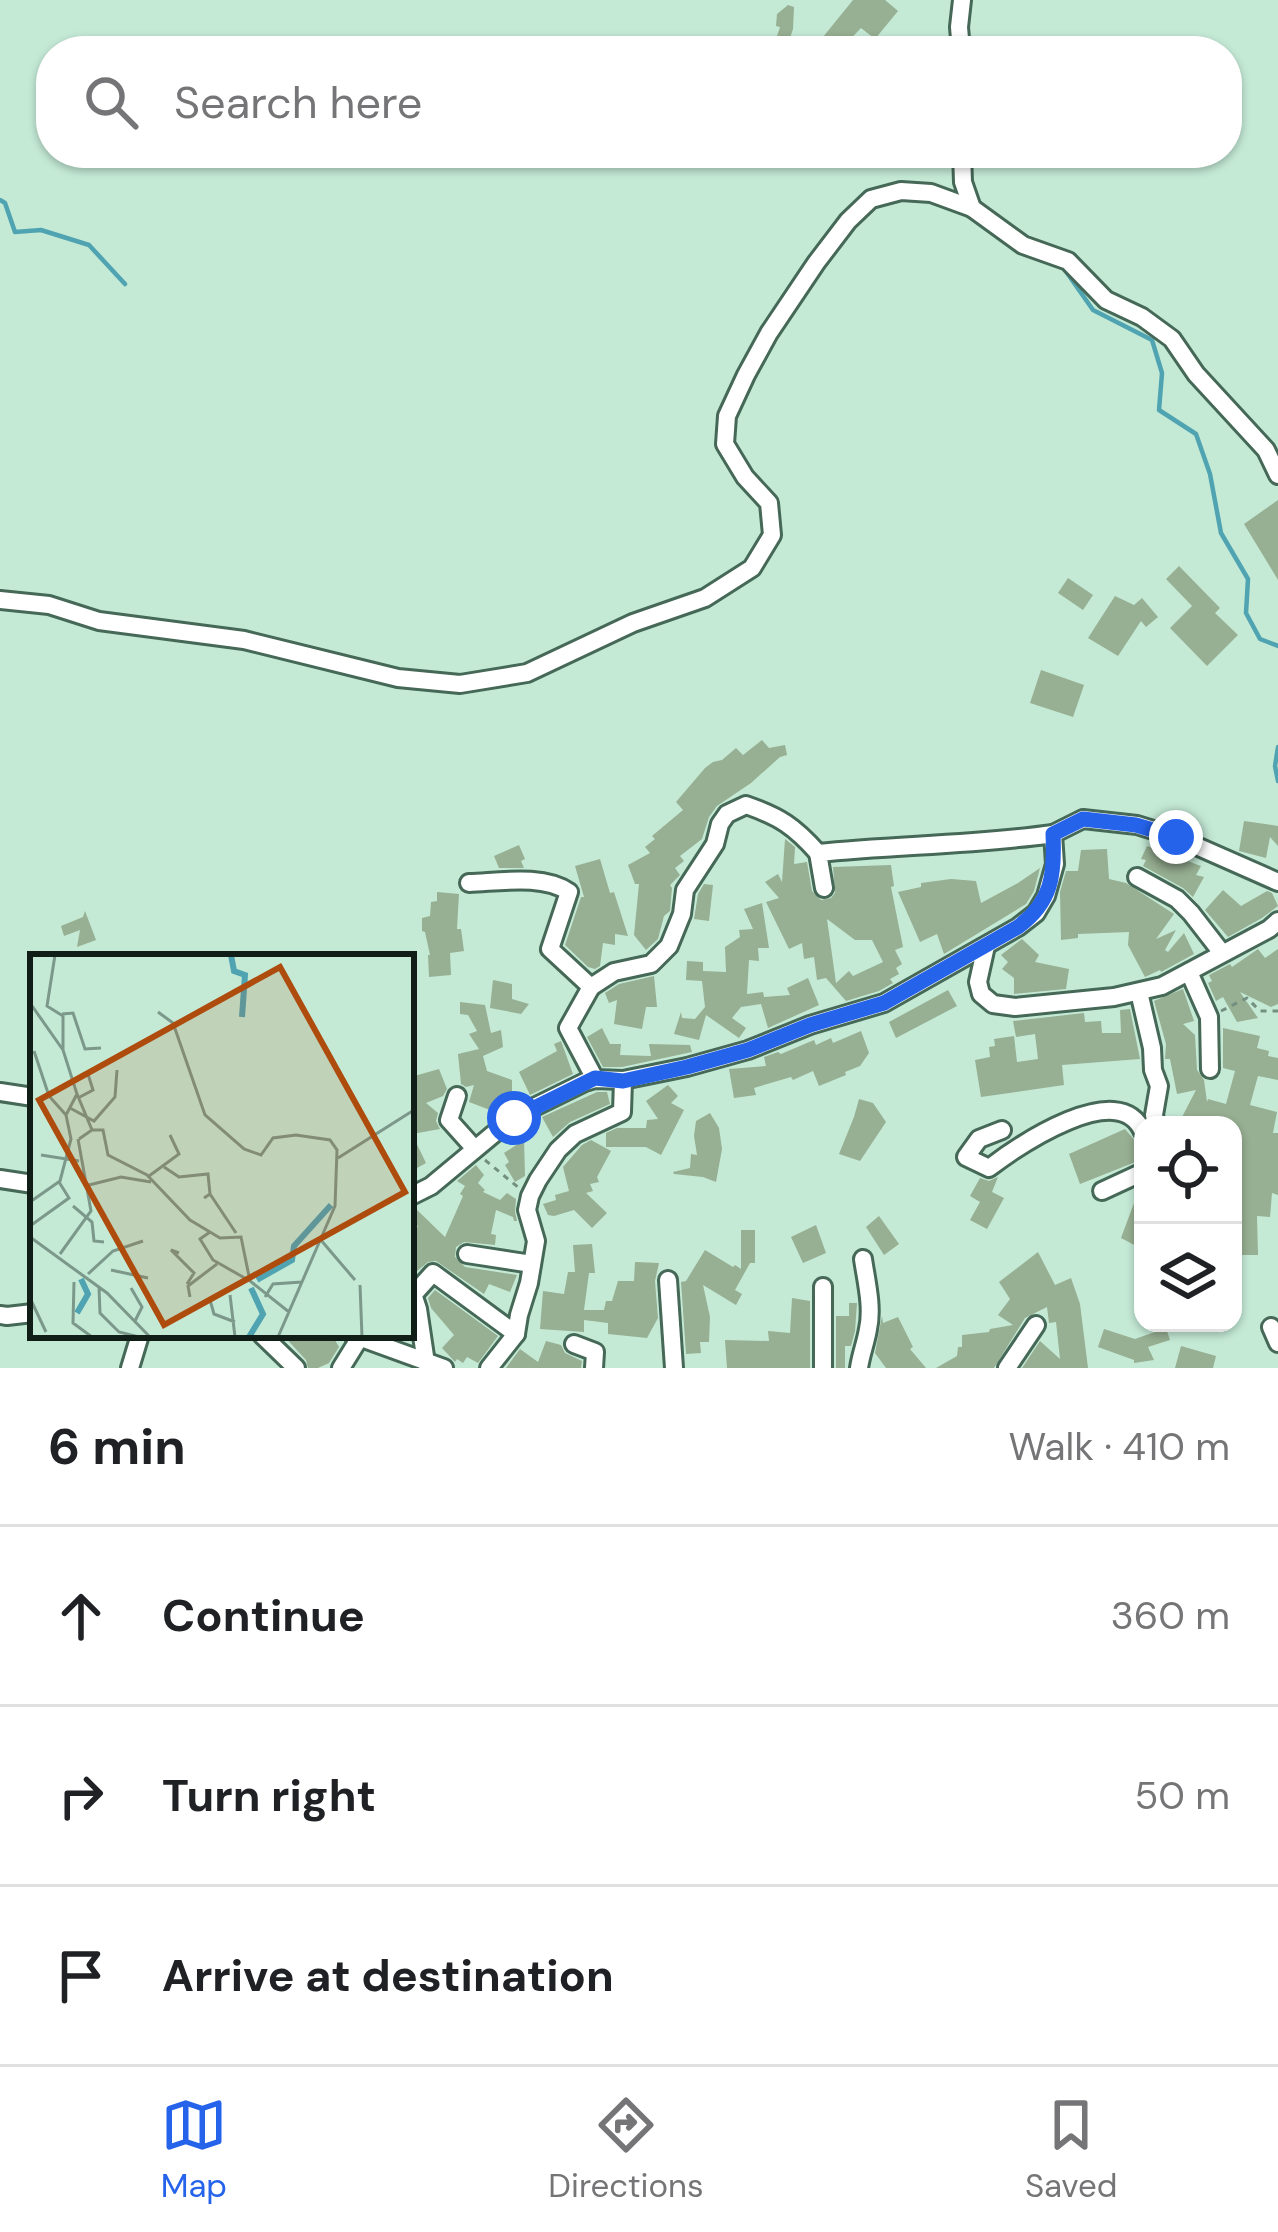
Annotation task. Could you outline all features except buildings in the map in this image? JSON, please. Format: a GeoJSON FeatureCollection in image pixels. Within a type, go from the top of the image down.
{"type":"FeatureCollection","features":[{"type":"Feature","properties":{"kind":"street"},"geometry":{"type":"LineString","coordinates":[[959,36],[962,0]]}},
{"type":"Feature","properties":{"kind":"street"},"geometry":{"type":"LineString","coordinates":[[963,168],[972,208]]}},
{"type":"Feature","properties":{"kind":"street"},"geometry":{"type":"LineString","coordinates":[[0,601],[49,604],[99,621],[244,640],[398,678],[460,684],[527,673],[633,623],[705,598],[752,568],[772,535],[769,503],[725,444],[727,416],[770,333],[816,262],[871,199],[901,191],[931,193],[972,208],[1023,245],[1068,261],[1106,300],[1172,338],[1196,374],[1266,450],[1278,475]]}},
{"type":"Feature","properties":{"kind":"street"},"geometry":{"type":"LineString","coordinates":[[651,964],[670,946],[685,890],[715,844],[720,824],[727,814],[746,805],[797,829],[818,853],[824,888]]}},
{"type":"Feature","properties":{"kind":"street"},"geometry":{"type":"LineString","coordinates":[[818,853],[992,842],[1053,834],[1083,819],[1136,825],[1176,837],[1278,882]]}},
{"type":"Feature","properties":{"kind":"street"},"geometry":{"type":"LineString","coordinates":[[414,1194],[514,1118],[595,1078],[623,1081],[748,1050],[884,1003],[986,946],[1036,913],[1054,864],[1053,834]]}},
{"type":"Feature","properties":{"kind":"street"},"geometry":{"type":"LineString","coordinates":[[1137,877],[1177,899],[1222,953]]}},
{"type":"Feature","properties":{"kind":"street"},"geometry":{"type":"LineString","coordinates":[[469,883],[529,881],[569,892],[550,949],[591,987]]}},
{"type":"Feature","properties":{"kind":"street"},"geometry":{"type":"LineString","coordinates":[[986,946],[977,982],[981,994],[993,1004],[1015,1007],[1114,997],[1162,986],[1278,921]]}},
{"type":"Feature","properties":{"kind":"street"},"geometry":{"type":"LineString","coordinates":[[595,1078],[568,1028],[591,987],[614,972],[651,964],[670,969]]}},
{"type":"Feature","properties":{"kind":"street"},"geometry":{"type":"LineString","coordinates":[[1189,972],[1209,1017],[1210,1069]]}},
{"type":"Feature","properties":{"kind":"street"},"geometry":{"type":"LineString","coordinates":[[1139,992],[1160,1086],[1154,1116]]}},
{"type":"Feature","properties":{"kind":"street"},"geometry":{"type":"LineString","coordinates":[[489,1368],[516,1334],[536,1240],[527,1210],[530,1196],[558,1150],[574,1134],[622,1112],[623,1081]]}},
{"type":"Feature","properties":{"kind":"street"},"geometry":{"type":"LineString","coordinates":[[0,1092],[30,1096]]}},
{"type":"Feature","properties":{"kind":"street"},"geometry":{"type":"LineString","coordinates":[[457,1096],[449,1120],[475,1149]]}},
{"type":"Feature","properties":{"kind":"street"},"geometry":{"type":"LineString","coordinates":[[1003,1130],[979,1139],[966,1157],[989,1168],[1022,1143],[1084,1114],[1112,1111],[1134,1118]]}},
{"type":"Feature","properties":{"kind":"street"},"geometry":{"type":"LineString","coordinates":[[1102,1191],[1134,1176]]}},
{"type":"Feature","properties":{"kind":"street"},"geometry":{"type":"LineString","coordinates":[[0,1179],[30,1184]]}},
{"type":"Feature","properties":{"kind":"street"},"geometry":{"type":"LineString","coordinates":[[467,1254],[532,1264]]}},
{"type":"Feature","properties":{"kind":"street"},"geometry":{"type":"LineString","coordinates":[[859,1368],[868,1329],[863,1259]]}},
{"type":"Feature","properties":{"kind":"street"},"geometry":{"type":"LineString","coordinates":[[414,1288],[433,1274],[516,1334]]}},
{"type":"Feature","properties":{"kind":"street"},"geometry":{"type":"LineString","coordinates":[[668,1280],[674,1368]]}},
{"type":"Feature","properties":{"kind":"street"},"geometry":{"type":"LineString","coordinates":[[823,1368],[824,1287]]}},
{"type":"Feature","properties":{"kind":"street"},"geometry":{"type":"LineString","coordinates":[[414,1297],[435,1366]]}},
{"type":"Feature","properties":{"kind":"street"},"geometry":{"type":"LineString","coordinates":[[0,1315],[30,1313]]}},
{"type":"Feature","properties":{"kind":"street"},"geometry":{"type":"LineString","coordinates":[[1007,1368],[1036,1325]]}},
{"type":"Feature","properties":{"kind":"street"},"geometry":{"type":"LineString","coordinates":[[130,1368],[139,1338]]}},
{"type":"Feature","properties":{"kind":"street"},"geometry":{"type":"LineString","coordinates":[[265,1338],[296,1368]]}},
{"type":"Feature","properties":{"kind":"street"},"geometry":{"type":"LineString","coordinates":[[341,1368],[356,1338]]}},
{"type":"Feature","properties":{"kind":"street"},"geometry":{"type":"LineString","coordinates":[[359,1338],[435,1366]]}},
{"type":"Feature","properties":{"kind":"street"},"geometry":{"type":"LineString","coordinates":[[574,1343],[596,1352],[594,1368]]}},
{"type":"Feature","properties":{"kind":"path"},"geometry":{"type":"LineString","coordinates":[[1209,1017],[1247,998],[1260,1011],[1278,1011]]}},
{"type":"Feature","properties":{"kind":"path"},"geometry":{"type":"LineString","coordinates":[[475,1149],[530,1196]]}},
{"type":"Feature","properties":{"kind":"waterway"},"geometry":{"type":"LineString","coordinates":[[0,200],[15,232],[41,230],[89,245],[125,284]]}},
{"type":"Feature","properties":{"kind":"waterway"},"geometry":{"type":"LineString","coordinates":[[1065,270],[1093,310],[1152,340],[1162,373],[1159,410],[1196,434],[1210,474],[1221,533],[1248,579],[1246,613],[1260,639],[1278,646]]}},
{"type":"Feature","properties":{"kind":"waterway"},"geometry":{"type":"LineString","coordinates":[[1278,747],[1278,781]]}},
{"type":"Feature","properties":{"kind":"route"},"geometry":{"type":"LineString","coordinates":[[514,1118],[595,1078],[623,1081],[687,1067],[884,1003],[1036,913],[1054,864],[1053,834],[1083,819],[1136,825],[1176,837]]}}]}
